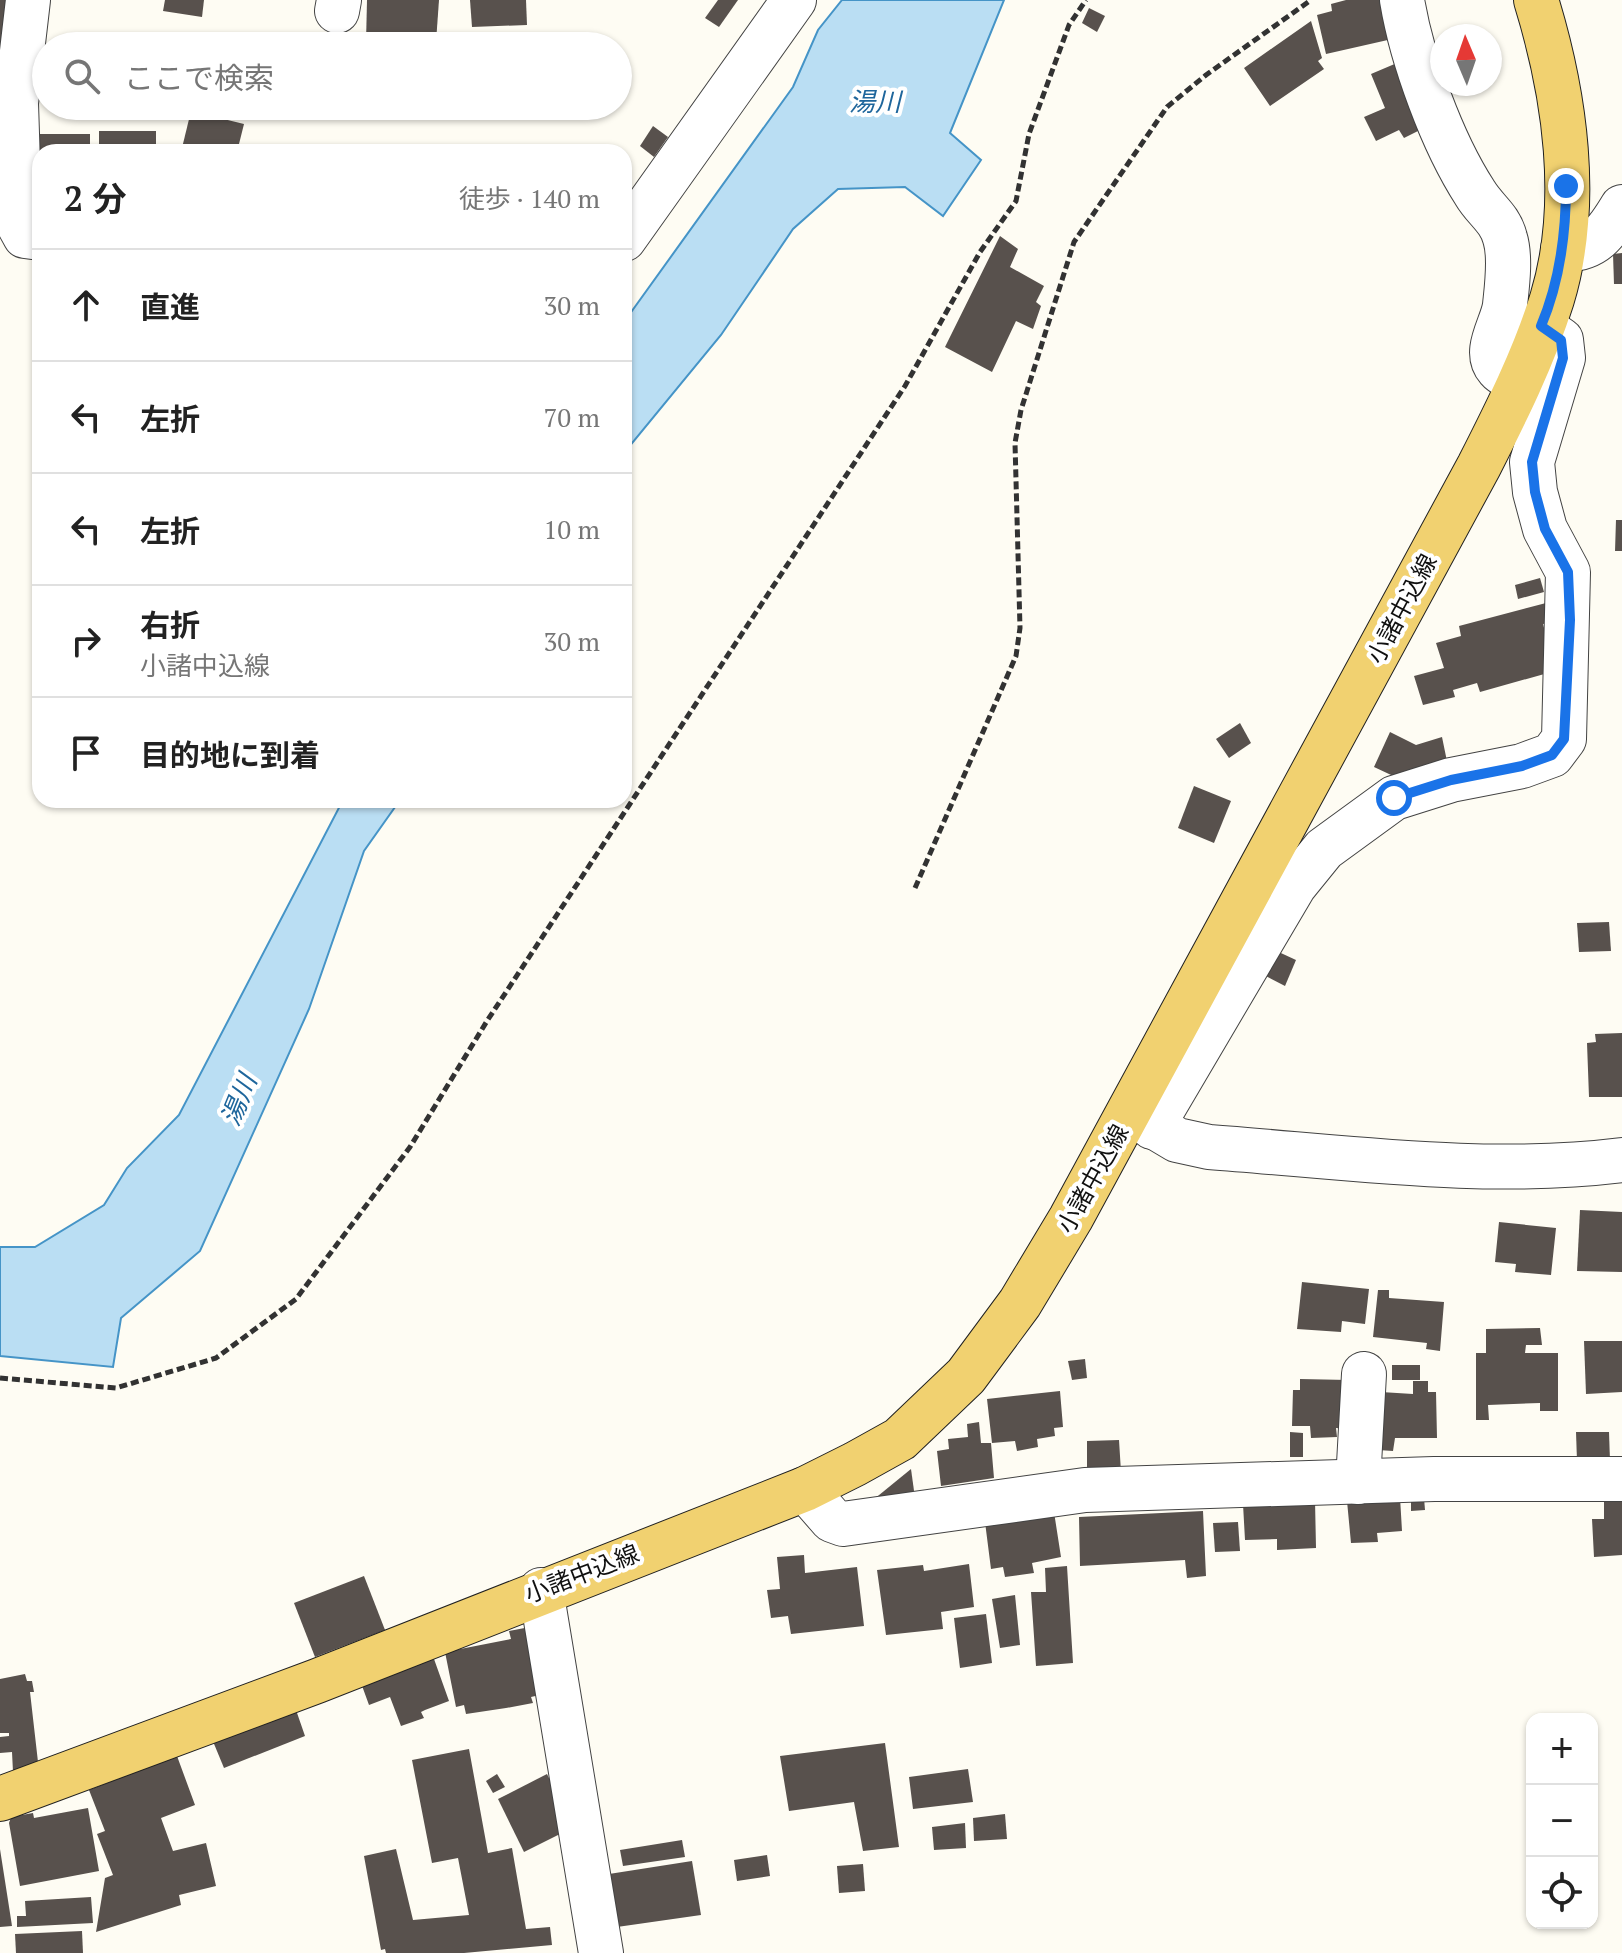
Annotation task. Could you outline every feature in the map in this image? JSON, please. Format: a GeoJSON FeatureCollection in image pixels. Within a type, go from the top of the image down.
{"type":"FeatureCollection","features":[{"type":"Feature","properties":{"kind":"main road","name":"小諸中込線"},"geometry":{"type":"LineString","coordinates":[[0,1799],[317,1681],[541,1590],[805,1489],[900,1439],[966,1376],[1020,1303],[1141,1120],[1519,383],[1551,301],[1563,249],[1566,186],[1560,101],[1536,0]]}},
{"type":"Feature","properties":{"kind":"street"},"geometry":{"type":"LineString","coordinates":[[28,0],[16,103],[20,227],[25,236],[32,237]]}},
{"type":"Feature","properties":{"kind":"street"},"geometry":{"type":"LineString","coordinates":[[632,228],[794,0]]}},
{"type":"Feature","properties":{"kind":"street"},"geometry":{"type":"LineString","coordinates":[[1402,0],[1410,48],[1448,138],[1475,194],[1498,220],[1506,241],[1505,309],[1495,332],[1494,358],[1497,369],[1519,383]]}},
{"type":"Feature","properties":{"kind":"street"},"geometry":{"type":"LineString","coordinates":[[1563,249],[1578,250],[1593,245],[1609,229],[1622,207]]}},
{"type":"Feature","properties":{"kind":"street"},"geometry":{"type":"LineString","coordinates":[[1541,326],[1561,340],[1563,358],[1532,462],[1535,492],[1545,529],[1568,572],[1570,620],[1564,739],[1552,755],[1522,766],[1451,780],[1394,798],[1324,849],[1294,886],[1141,1120],[1177,1140],[1209,1147],[1497,1167],[1561,1167],[1622,1160]]}},
{"type":"Feature","properties":{"kind":"street"},"geometry":{"type":"LineString","coordinates":[[1358,1482],[1364,1374]]}},
{"type":"Feature","properties":{"kind":"street"},"geometry":{"type":"LineString","coordinates":[[805,1489],[832,1520],[843,1524],[1085,1490],[1358,1482],[1622,1479]]}},
{"type":"Feature","properties":{"kind":"street"},"geometry":{"type":"LineString","coordinates":[[541,1590],[601,1953]]}},
{"type":"Feature","properties":{"kind":"path"},"geometry":{"type":"LineString","coordinates":[[632,801],[905,386],[980,252],[1016,201],[1029,134],[1069,25],[1086,0]]}},
{"type":"Feature","properties":{"kind":"path"},"geometry":{"type":"LineString","coordinates":[[915,888],[1016,656],[1020,628],[1015,443],[1021,410],[1074,242],[1167,107],[1206,75],[1311,0]]}},
{"type":"Feature","properties":{"kind":"path"},"geometry":{"type":"LineString","coordinates":[[0,1378],[116,1388],[216,1358],[296,1299],[410,1147],[487,1021],[627,808]]}},
{"type":"Feature","properties":{"kind":"water","name":"湯川"},"geometry":{"type":"Polygon","coordinates":[[[842,0],[1004,0],[950,133],[981,160],[943,216],[905,187],[838,189],[793,229],[721,335],[632,443],[632,311],[793,87],[818,30],[842,0]]]}},
{"type":"Feature","properties":{"kind":"water","name":"湯川"},"geometry":{"type":"Polygon","coordinates":[[[339,808],[394,808],[364,851],[309,1009],[200,1251],[121,1318],[113,1367],[0,1356],[0,1247],[35,1247],[104,1205],[127,1168],[179,1115],[339,808]]]}},
{"type":"Feature","properties":{"kind":"building"},"geometry":{"type":"Polygon","coordinates":[[[0,0],[14,0],[8,51],[0,50],[0,0]]]}},
{"type":"Feature","properties":{"kind":"building"},"geometry":{"type":"Polygon","coordinates":[[[165,0],[204,0],[202,17],[163,11],[165,0]]]}},
{"type":"Feature","properties":{"kind":"building"},"geometry":{"type":"Polygon","coordinates":[[[367,0],[439,0],[437,32],[366,32],[367,0]]]}},
{"type":"Feature","properties":{"kind":"building"},"geometry":{"type":"Polygon","coordinates":[[[470,0],[526,0],[527,25],[472,27],[470,0]]]}},
{"type":"Feature","properties":{"kind":"building"},"geometry":{"type":"Polygon","coordinates":[[[718,0],[738,0],[719,27],[705,18],[718,0]]]}},
{"type":"Feature","properties":{"kind":"building"},"geometry":{"type":"Polygon","coordinates":[[[1346,0],[1392,0],[1401,37],[1326,54],[1317,15],[1332,11],[1331,4],[1346,0]]]}},
{"type":"Feature","properties":{"kind":"building"},"geometry":{"type":"Polygon","coordinates":[[[1089,8],[1105,16],[1097,32],[1082,23],[1089,8]]]}},
{"type":"Feature","properties":{"kind":"building"},"geometry":{"type":"Polygon","coordinates":[[[1311,21],[1322,58],[1318,61],[1324,69],[1270,106],[1244,68],[1311,21]]]}},
{"type":"Feature","properties":{"kind":"building"},"geometry":{"type":"Polygon","coordinates":[[[1404,60],[1430,125],[1404,138],[1399,130],[1376,141],[1364,117],[1385,108],[1371,74],[1404,60]]]}},
{"type":"Feature","properties":{"kind":"building"},"geometry":{"type":"Polygon","coordinates":[[[189,120],[228,120],[244,124],[239,144],[183,144],[189,120]]]}},
{"type":"Feature","properties":{"kind":"building"},"geometry":{"type":"Polygon","coordinates":[[[653,126],[668,137],[654,157],[640,146],[653,126]]]}},
{"type":"Feature","properties":{"kind":"building"},"geometry":{"type":"Polygon","coordinates":[[[99,131],[156,131],[156,144],[99,144],[99,131]]]}},
{"type":"Feature","properties":{"kind":"building"},"geometry":{"type":"Polygon","coordinates":[[[31,134],[90,134],[90,144],[33,144],[31,134]]]}},
{"type":"Feature","properties":{"kind":"building"},"geometry":{"type":"Polygon","coordinates":[[[1000,236],[1018,249],[1010,267],[1044,286],[1036,302],[1041,306],[1033,329],[1016,321],[992,372],[945,347],[1000,236]]]}},
{"type":"Feature","properties":{"kind":"building"},"geometry":{"type":"Polygon","coordinates":[[[1622,253],[1622,284],[1614,284],[1613,254],[1622,253]]]}},
{"type":"Feature","properties":{"kind":"building"},"geometry":{"type":"Polygon","coordinates":[[[1616,520],[1622,520],[1622,551],[1615,551],[1616,520]]]}},
{"type":"Feature","properties":{"kind":"building"},"geometry":{"type":"Polygon","coordinates":[[[1540,578],[1544,592],[1518,599],[1515,585],[1540,578]]]}},
{"type":"Feature","properties":{"kind":"building"},"geometry":{"type":"Polygon","coordinates":[[[1546,603],[1551,623],[1543,624],[1555,671],[1480,692],[1477,683],[1453,690],[1455,697],[1423,705],[1414,676],[1444,668],[1436,643],[1461,636],[1459,626],[1546,603]]]}},
{"type":"Feature","properties":{"kind":"building"},"geometry":{"type":"Polygon","coordinates":[[[1240,723],[1251,743],[1229,758],[1216,739],[1240,723]]]}},
{"type":"Feature","properties":{"kind":"building"},"geometry":{"type":"Polygon","coordinates":[[[1390,732],[1416,745],[1442,737],[1449,771],[1404,781],[1374,767],[1390,732]]]}},
{"type":"Feature","properties":{"kind":"building"},"geometry":{"type":"Polygon","coordinates":[[[1194,786],[1231,801],[1214,843],[1178,828],[1194,786]]]}},
{"type":"Feature","properties":{"kind":"building"},"geometry":{"type":"Polygon","coordinates":[[[1609,922],[1611,951],[1579,952],[1577,923],[1609,922]]]}},
{"type":"Feature","properties":{"kind":"building"},"geometry":{"type":"Polygon","coordinates":[[[1270,948],[1296,960],[1285,986],[1260,973],[1270,948]]]}},
{"type":"Feature","properties":{"kind":"building"},"geometry":{"type":"Polygon","coordinates":[[[1622,1033],[1622,1097],[1589,1097],[1587,1043],[1596,1042],[1595,1034],[1622,1033]]]}},
{"type":"Feature","properties":{"kind":"building"},"geometry":{"type":"Polygon","coordinates":[[[1580,1210],[1622,1212],[1622,1272],[1577,1271],[1580,1210]]]}},
{"type":"Feature","properties":{"kind":"building"},"geometry":{"type":"Polygon","coordinates":[[[1499,1222],[1556,1228],[1551,1275],[1515,1272],[1516,1264],[1495,1262],[1499,1222]]]}},
{"type":"Feature","properties":{"kind":"building"},"geometry":{"type":"Polygon","coordinates":[[[1302,1282],[1369,1289],[1365,1324],[1342,1321],[1341,1332],[1297,1329],[1302,1282]]]}},
{"type":"Feature","properties":{"kind":"building"},"geometry":{"type":"Polygon","coordinates":[[[1378,1290],[1389,1290],[1389,1298],[1444,1302],[1440,1351],[1426,1349],[1427,1343],[1373,1337],[1378,1290]]]}},
{"type":"Feature","properties":{"kind":"building"},"geometry":{"type":"Polygon","coordinates":[[[1540,1328],[1542,1345],[1526,1345],[1525,1353],[1558,1353],[1558,1411],[1540,1411],[1540,1403],[1488,1405],[1489,1420],[1476,1420],[1476,1353],[1486,1353],[1486,1329],[1540,1328]]]}},
{"type":"Feature","properties":{"kind":"building"},"geometry":{"type":"Polygon","coordinates":[[[1584,1341],[1622,1341],[1622,1392],[1586,1394],[1584,1341]]]}},
{"type":"Feature","properties":{"kind":"building"},"geometry":{"type":"Polygon","coordinates":[[[1085,1359],[1087,1378],[1072,1380],[1068,1361],[1085,1359]]]}},
{"type":"Feature","properties":{"kind":"building"},"geometry":{"type":"Polygon","coordinates":[[[1392,1365],[1420,1365],[1420,1380],[1392,1380],[1392,1365]]]}},
{"type":"Feature","properties":{"kind":"building"},"geometry":{"type":"Polygon","coordinates":[[[1300,1379],[1348,1380],[1347,1429],[1336,1428],[1337,1437],[1311,1438],[1310,1426],[1292,1426],[1293,1390],[1300,1390],[1300,1379]]]}},
{"type":"Feature","properties":{"kind":"building"},"geometry":{"type":"Polygon","coordinates":[[[1413,1381],[1428,1381],[1428,1392],[1436,1392],[1437,1438],[1395,1438],[1393,1451],[1378,1450],[1381,1392],[1413,1394],[1413,1381]]]}},
{"type":"Feature","properties":{"kind":"building"},"geometry":{"type":"Polygon","coordinates":[[[1060,1391],[1063,1427],[1054,1428],[1055,1436],[1037,1439],[1038,1447],[1017,1451],[1015,1441],[992,1443],[987,1399],[1060,1391]]]}},
{"type":"Feature","properties":{"kind":"building"},"geometry":{"type":"Polygon","coordinates":[[[979,1422],[981,1443],[991,1443],[994,1478],[941,1486],[937,1451],[949,1449],[948,1439],[968,1437],[967,1424],[979,1422]]]}},
{"type":"Feature","properties":{"kind":"building"},"geometry":{"type":"Polygon","coordinates":[[[1290,1432],[1303,1433],[1303,1457],[1290,1457],[1290,1432]]]}},
{"type":"Feature","properties":{"kind":"building"},"geometry":{"type":"Polygon","coordinates":[[[1576,1432],[1609,1432],[1610,1461],[1577,1461],[1576,1432]]]}},
{"type":"Feature","properties":{"kind":"building"},"geometry":{"type":"Polygon","coordinates":[[[1119,1440],[1121,1472],[1087,1473],[1087,1441],[1119,1440]]]}},
{"type":"Feature","properties":{"kind":"building"},"geometry":{"type":"Polygon","coordinates":[[[911,1469],[915,1498],[873,1500],[911,1469]]]}},
{"type":"Feature","properties":{"kind":"building"},"geometry":{"type":"Polygon","coordinates":[[[1622,1495],[1622,1555],[1594,1557],[1592,1519],[1604,1519],[1604,1497],[1622,1495]]]}},
{"type":"Feature","properties":{"kind":"building"},"geometry":{"type":"Polygon","coordinates":[[[1400,1497],[1402,1531],[1377,1533],[1378,1542],[1351,1543],[1347,1501],[1400,1497]]]}},
{"type":"Feature","properties":{"kind":"building"},"geometry":{"type":"Polygon","coordinates":[[[1411,1498],[1424,1498],[1425,1510],[1411,1511],[1411,1498]]]}},
{"type":"Feature","properties":{"kind":"building"},"geometry":{"type":"Polygon","coordinates":[[[1315,1500],[1316,1548],[1277,1550],[1277,1539],[1245,1540],[1243,1504],[1315,1500]]]}},
{"type":"Feature","properties":{"kind":"building"},"geometry":{"type":"Polygon","coordinates":[[[1203,1511],[1206,1576],[1187,1578],[1185,1560],[1080,1566],[1079,1517],[1203,1511]]]}},
{"type":"Feature","properties":{"kind":"building"},"geometry":{"type":"Polygon","coordinates":[[[1054,1512],[1061,1557],[1032,1563],[1034,1573],[1005,1577],[1003,1567],[991,1569],[985,1522],[1054,1512]]]}},
{"type":"Feature","properties":{"kind":"building"},"geometry":{"type":"Polygon","coordinates":[[[1238,1522],[1240,1551],[1215,1552],[1213,1523],[1238,1522]]]}},
{"type":"Feature","properties":{"kind":"building"},"geometry":{"type":"Polygon","coordinates":[[[804,1555],[805,1573],[857,1567],[864,1626],[791,1634],[788,1616],[771,1618],[767,1590],[780,1589],[777,1557],[804,1555]]]}},
{"type":"Feature","properties":{"kind":"building"},"geometry":{"type":"Polygon","coordinates":[[[969,1564],[974,1607],[941,1612],[943,1629],[886,1635],[877,1570],[923,1565],[924,1571],[969,1564]]]}},
{"type":"Feature","properties":{"kind":"building"},"geometry":{"type":"Polygon","coordinates":[[[1067,1566],[1073,1663],[1036,1666],[1031,1592],[1046,1592],[1045,1568],[1067,1566]]]}},
{"type":"Feature","properties":{"kind":"building"},"geometry":{"type":"Polygon","coordinates":[[[364,1576],[385,1630],[315,1657],[294,1603],[364,1576]]]}},
{"type":"Feature","properties":{"kind":"building"},"geometry":{"type":"Polygon","coordinates":[[[1015,1595],[1020,1645],[1000,1648],[992,1599],[1015,1595]]]}},
{"type":"Feature","properties":{"kind":"building"},"geometry":{"type":"Polygon","coordinates":[[[986,1614],[992,1663],[960,1668],[954,1618],[986,1614]]]}},
{"type":"Feature","properties":{"kind":"building"},"geometry":{"type":"Polygon","coordinates":[[[535,1626],[544,1694],[531,1697],[533,1703],[466,1714],[464,1705],[456,1707],[445,1652],[511,1639],[509,1631],[535,1626]]]}},
{"type":"Feature","properties":{"kind":"building"},"geometry":{"type":"Polygon","coordinates":[[[434,1659],[449,1701],[421,1712],[424,1718],[401,1726],[390,1697],[369,1705],[361,1683],[434,1659]]]}},
{"type":"Feature","properties":{"kind":"building"},"geometry":{"type":"Polygon","coordinates":[[[25,1674],[27,1681],[32,1681],[34,1692],[30,1692],[38,1762],[13,1772],[12,1752],[0,1753],[0,1737],[9,1736],[9,1733],[0,1733],[0,1679],[25,1674]]]}},
{"type":"Feature","properties":{"kind":"building"},"geometry":{"type":"Polygon","coordinates":[[[296,1710],[305,1736],[224,1768],[212,1739],[296,1710]]]}},
{"type":"Feature","properties":{"kind":"building"},"geometry":{"type":"Polygon","coordinates":[[[885,1743],[899,1847],[863,1851],[854,1802],[789,1811],[780,1756],[885,1743]]]}},
{"type":"Feature","properties":{"kind":"building"},"geometry":{"type":"Polygon","coordinates":[[[469,1749],[488,1853],[512,1848],[526,1929],[550,1927],[552,1945],[464,1953],[386,1953],[385,1949],[381,1950],[364,1856],[396,1849],[413,1920],[469,1915],[458,1858],[432,1863],[412,1760],[469,1749]]]}},
{"type":"Feature","properties":{"kind":"building"},"geometry":{"type":"Polygon","coordinates":[[[177,1756],[195,1805],[161,1818],[173,1851],[206,1843],[216,1886],[179,1895],[181,1905],[96,1932],[105,1878],[113,1875],[97,1834],[105,1831],[89,1790],[177,1756]]]}},
{"type":"Feature","properties":{"kind":"building"},"geometry":{"type":"Polygon","coordinates":[[[968,1769],[973,1802],[913,1809],[909,1777],[968,1769]]]}},
{"type":"Feature","properties":{"kind":"building"},"geometry":{"type":"Polygon","coordinates":[[[497,1774],[505,1787],[493,1793],[486,1781],[497,1774]]]}},
{"type":"Feature","properties":{"kind":"building"},"geometry":{"type":"Polygon","coordinates":[[[547,1774],[574,1827],[524,1852],[498,1799],[547,1774]]]}},
{"type":"Feature","properties":{"kind":"building"},"geometry":{"type":"Polygon","coordinates":[[[88,1808],[99,1871],[20,1886],[9,1823],[11,1817],[33,1813],[34,1818],[88,1808]]]}},
{"type":"Feature","properties":{"kind":"building"},"geometry":{"type":"Polygon","coordinates":[[[1005,1814],[1007,1839],[974,1841],[973,1818],[1005,1814]]]}},
{"type":"Feature","properties":{"kind":"building"},"geometry":{"type":"Polygon","coordinates":[[[965,1823],[966,1848],[934,1850],[932,1827],[965,1823]]]}},
{"type":"Feature","properties":{"kind":"building"},"geometry":{"type":"Polygon","coordinates":[[[682,1840],[685,1857],[623,1866],[620,1850],[682,1840]]]}},
{"type":"Feature","properties":{"kind":"building"},"geometry":{"type":"Polygon","coordinates":[[[0,1849],[12,1926],[0,1927],[0,1849]]]}},
{"type":"Feature","properties":{"kind":"building"},"geometry":{"type":"Polygon","coordinates":[[[767,1855],[770,1876],[737,1881],[734,1860],[767,1855]]]}},
{"type":"Feature","properties":{"kind":"building"},"geometry":{"type":"Polygon","coordinates":[[[692,1861],[701,1915],[617,1927],[609,1874],[692,1861]]]}},
{"type":"Feature","properties":{"kind":"building"},"geometry":{"type":"Polygon","coordinates":[[[863,1864],[865,1891],[839,1893],[837,1866],[863,1864]]]}},
{"type":"Feature","properties":{"kind":"building"},"geometry":{"type":"Polygon","coordinates":[[[91,1897],[93,1923],[17,1927],[17,1916],[26,1916],[25,1901],[91,1897]]]}},
{"type":"Feature","properties":{"kind":"building"},"geometry":{"type":"Polygon","coordinates":[[[82,1931],[83,1953],[16,1953],[15,1934],[82,1931]]]}},
{"type":"Feature","properties":{"kind":"route"},"geometry":{"type":"LineString","coordinates":[[1394,798],[1451,780],[1522,766],[1552,755],[1564,739],[1570,620],[1568,572],[1545,529],[1535,492],[1532,462],[1535,443],[1563,358],[1561,340],[1541,326],[1551,301],[1563,249],[1566,186]]}}]}
